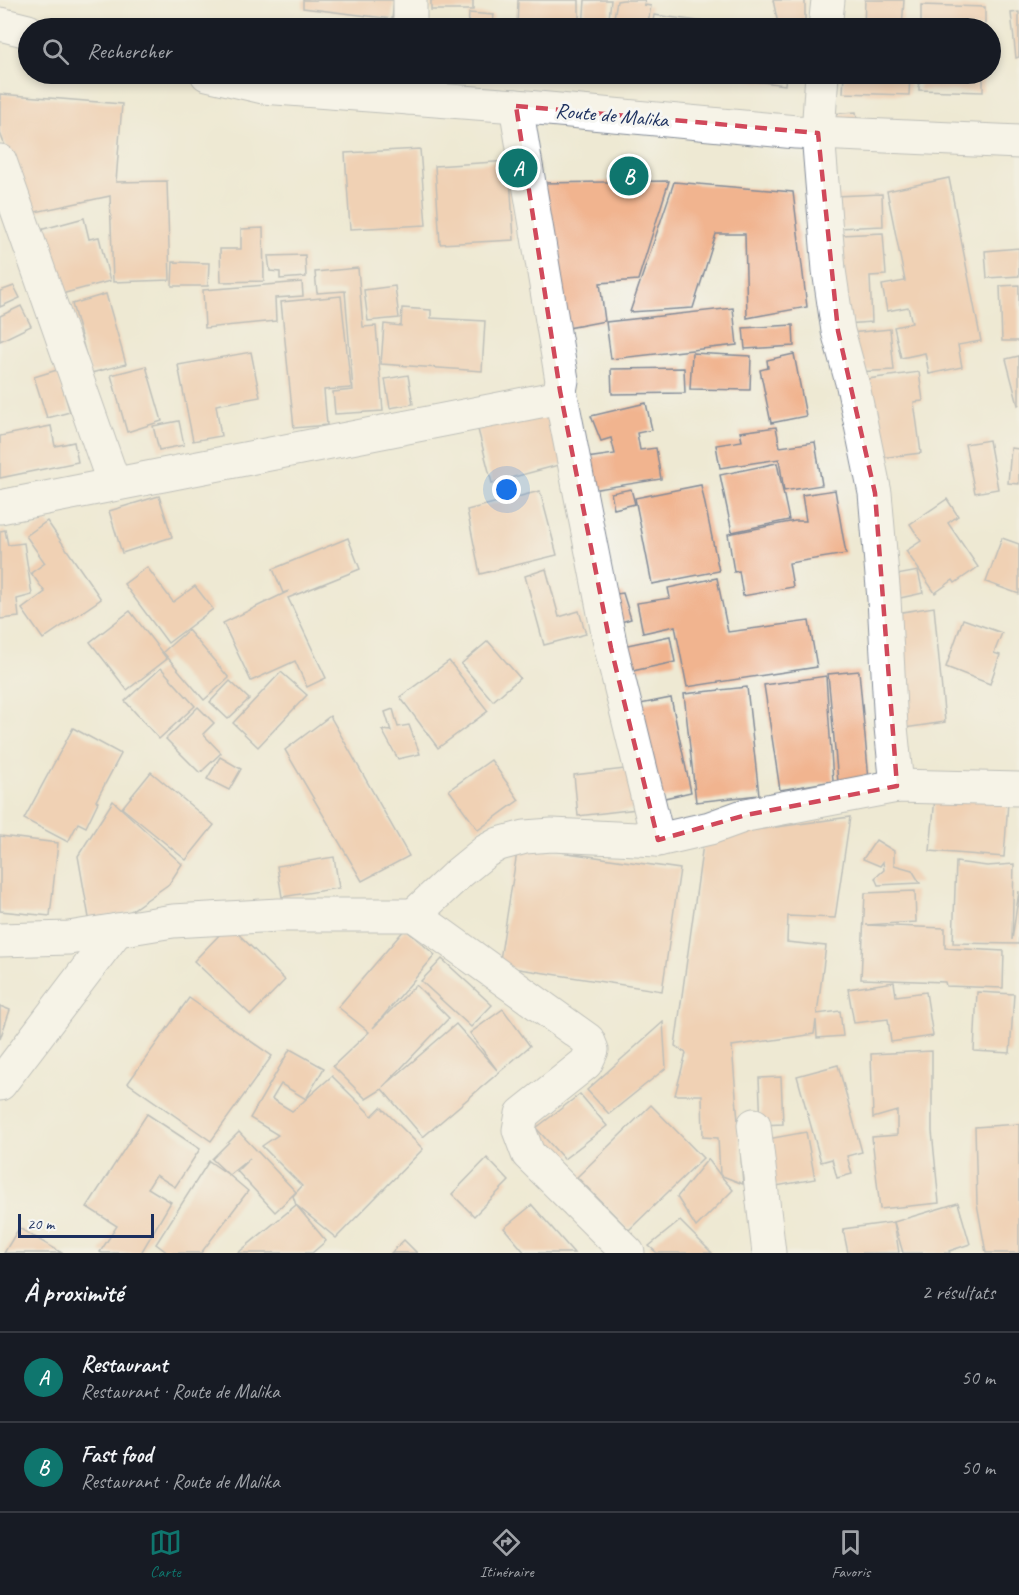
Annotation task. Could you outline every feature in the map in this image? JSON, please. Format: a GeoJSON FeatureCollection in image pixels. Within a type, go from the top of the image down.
{"type":"FeatureCollection","features":[{"type":"Feature","properties":{"kind":"street"},"geometry":{"type":"LineString","coordinates":[[410,0],[410,18]]}},
{"type":"Feature","properties":{"kind":"street"},"geometry":{"type":"LineString","coordinates":[[826,18],[828,0]]}},
{"type":"Feature","properties":{"kind":"street"},"geometry":{"type":"LineString","coordinates":[[0,24],[18,28]]}},
{"type":"Feature","properties":{"kind":"street","name":"Route de Malika"},"geometry":{"type":"LineString","coordinates":[[250,84],[263,87],[409,86],[516,106],[818,133],[1019,142]]}},
{"type":"Feature","properties":{"kind":"street"},"geometry":{"type":"LineString","coordinates":[[821,84],[818,133],[830,270],[838,331],[853,386],[874,494],[897,786]]}},
{"type":"Feature","properties":{"kind":"street"},"geometry":{"type":"LineString","coordinates":[[516,106],[562,380],[560,391],[611,648],[658,840]]}},
{"type":"Feature","properties":{"kind":"street"},"geometry":{"type":"LineString","coordinates":[[0,161],[114,484]]}},
{"type":"Feature","properties":{"kind":"street"},"geometry":{"type":"LineString","coordinates":[[0,507],[555,398],[560,391]]}},
{"type":"Feature","properties":{"kind":"street"},"geometry":{"type":"LineString","coordinates":[[414,915],[459,873],[499,844],[525,837],[552,835],[658,840],[710,828],[746,814],[897,786],[1019,789]]}},
{"type":"Feature","properties":{"kind":"street"},"geometry":{"type":"LineString","coordinates":[[0,940],[69,938],[172,921],[279,915],[414,915],[588,1040],[592,1050],[586,1063],[522,1114],[519,1130],[528,1154],[628,1253]]}},
{"type":"Feature","properties":{"kind":"street"},"geometry":{"type":"LineString","coordinates":[[0,1084],[117,930]]}},
{"type":"Feature","properties":{"kind":"street"},"geometry":{"type":"LineString","coordinates":[[754,1125],[769,1253]]}},
{"type":"Feature","properties":{"kind":"highlighted area"},"geometry":{"type":"Polygon","coordinates":[[[516,106],[818,133],[838,331],[875,493],[897,786],[746,815],[658,840],[611,648],[560,391],[516,106]]]}},
{"type":"Feature","properties":{"kind":"building"},"geometry":{"type":"Polygon","coordinates":[[[303,0],[394,0],[392,18],[303,8],[303,0]]]}},
{"type":"Feature","properties":{"kind":"building"},"geometry":{"type":"Polygon","coordinates":[[[431,0],[473,0],[473,10],[431,10],[431,0]]]}},
{"type":"Feature","properties":{"kind":"building"},"geometry":{"type":"Polygon","coordinates":[[[518,0],[579,0],[579,18],[517,18],[518,0]]]}},
{"type":"Feature","properties":{"kind":"building"},"geometry":{"type":"Polygon","coordinates":[[[585,0],[611,0],[609,18],[584,18],[585,0]]]}},
{"type":"Feature","properties":{"kind":"building"},"geometry":{"type":"Polygon","coordinates":[[[645,0],[644,5],[651,6],[649,18],[614,18],[617,1],[645,0]]]}},
{"type":"Feature","properties":{"kind":"building"},"geometry":{"type":"Polygon","coordinates":[[[773,0],[805,0],[805,18],[777,18],[773,0]]]}},
{"type":"Feature","properties":{"kind":"building"},"geometry":{"type":"Polygon","coordinates":[[[865,0],[904,0],[903,18],[864,18],[865,0]]]}},
{"type":"Feature","properties":{"kind":"building"},"geometry":{"type":"Polygon","coordinates":[[[921,5],[985,7],[985,18],[921,18],[921,5]]]}},
{"type":"Feature","properties":{"kind":"building"},"geometry":{"type":"Polygon","coordinates":[[[1019,12],[1019,57],[1016,58],[1011,13],[1019,12]]]}},
{"type":"Feature","properties":{"kind":"building"},"geometry":{"type":"Polygon","coordinates":[[[469,13],[494,15],[494,18],[469,18],[469,13]]]}},
{"type":"Feature","properties":{"kind":"building"},"geometry":{"type":"Polygon","coordinates":[[[654,15],[676,18],[654,18],[654,15]]]}},
{"type":"Feature","properties":{"kind":"building"},"geometry":{"type":"Polygon","coordinates":[[[843,84],[910,84],[909,95],[843,93],[843,84]]]}},
{"type":"Feature","properties":{"kind":"building"},"geometry":{"type":"Polygon","coordinates":[[[919,84],[983,84],[983,92],[919,90],[919,84]]]}},
{"type":"Feature","properties":{"kind":"building"},"geometry":{"type":"Polygon","coordinates":[[[0,94],[122,104],[116,182],[167,181],[170,280],[113,282],[110,196],[31,213],[0,133],[0,94]]]}},
{"type":"Feature","properties":{"kind":"building"},"geometry":{"type":"Polygon","coordinates":[[[856,112],[858,124],[832,127],[830,114],[856,112]]]}},
{"type":"Feature","properties":{"kind":"building"},"geometry":{"type":"Polygon","coordinates":[[[420,149],[426,225],[350,229],[345,153],[420,149]]]}},
{"type":"Feature","properties":{"kind":"building"},"geometry":{"type":"Polygon","coordinates":[[[509,161],[514,240],[440,244],[435,166],[509,161]]]}},
{"type":"Feature","properties":{"kind":"building"},"geometry":{"type":"Polygon","coordinates":[[[949,178],[981,341],[958,345],[962,367],[929,374],[925,353],[901,358],[894,327],[912,323],[908,307],[887,311],[882,285],[905,281],[887,191],[949,178]]]}},
{"type":"Feature","properties":{"kind":"building"},"geometry":{"type":"Polygon","coordinates":[[[669,181],[638,280],[600,283],[605,321],[568,328],[541,183],[669,181]]]}},
{"type":"Feature","properties":{"kind":"building"},"geometry":{"type":"Polygon","coordinates":[[[674,182],[793,192],[807,307],[747,318],[745,234],[716,234],[693,308],[630,312],[674,182]]]}},
{"type":"Feature","properties":{"kind":"building"},"geometry":{"type":"Polygon","coordinates":[[[882,194],[883,226],[838,228],[835,196],[882,194]]]}},
{"type":"Feature","properties":{"kind":"building"},"geometry":{"type":"Polygon","coordinates":[[[84,218],[89,239],[99,237],[110,281],[54,296],[36,231],[84,218]]]}},
{"type":"Feature","properties":{"kind":"building"},"geometry":{"type":"Polygon","coordinates":[[[263,228],[264,281],[221,282],[220,249],[241,249],[241,229],[263,228]]]}},
{"type":"Feature","properties":{"kind":"building"},"geometry":{"type":"Polygon","coordinates":[[[883,233],[886,275],[870,276],[872,322],[845,324],[841,235],[883,233]]]}},
{"type":"Feature","properties":{"kind":"building"},"geometry":{"type":"Polygon","coordinates":[[[1019,248],[1019,276],[987,278],[985,251],[1019,248]]]}},
{"type":"Feature","properties":{"kind":"building"},"geometry":{"type":"Polygon","coordinates":[[[305,255],[306,277],[280,279],[280,272],[270,271],[268,256],[305,255]]]}},
{"type":"Feature","properties":{"kind":"building"},"geometry":{"type":"Polygon","coordinates":[[[173,262],[209,263],[208,286],[172,286],[173,262]]]}},
{"type":"Feature","properties":{"kind":"building"},"geometry":{"type":"Polygon","coordinates":[[[358,268],[363,327],[376,326],[383,411],[335,414],[333,392],[353,390],[345,291],[317,293],[315,272],[358,268]]]}},
{"type":"Feature","properties":{"kind":"building"},"geometry":{"type":"Polygon","coordinates":[[[302,282],[303,296],[275,298],[276,321],[205,328],[203,290],[302,282]]]}},
{"type":"Feature","properties":{"kind":"building"},"geometry":{"type":"Polygon","coordinates":[[[1019,285],[1019,341],[1002,341],[1000,286],[1019,285]]]}},
{"type":"Feature","properties":{"kind":"building"},"geometry":{"type":"Polygon","coordinates":[[[14,286],[20,298],[0,307],[0,291],[14,286]]]}},
{"type":"Feature","properties":{"kind":"building"},"geometry":{"type":"Polygon","coordinates":[[[395,286],[399,318],[368,321],[364,290],[395,286]]]}},
{"type":"Feature","properties":{"kind":"building"},"geometry":{"type":"Polygon","coordinates":[[[106,294],[126,364],[91,373],[72,304],[106,294]]]}},
{"type":"Feature","properties":{"kind":"building"},"geometry":{"type":"Polygon","coordinates":[[[341,296],[351,388],[324,390],[327,425],[294,428],[281,302],[341,296]]]}},
{"type":"Feature","properties":{"kind":"building"},"geometry":{"type":"Polygon","coordinates":[[[21,306],[31,326],[0,341],[0,316],[21,306]]]}},
{"type":"Feature","properties":{"kind":"building"},"geometry":{"type":"Polygon","coordinates":[[[402,308],[431,310],[431,318],[485,321],[482,371],[381,364],[384,324],[401,326],[402,308]]]}},
{"type":"Feature","properties":{"kind":"building"},"geometry":{"type":"Polygon","coordinates":[[[733,308],[737,345],[611,359],[606,322],[733,308]]]}},
{"type":"Feature","properties":{"kind":"building"},"geometry":{"type":"Polygon","coordinates":[[[793,325],[794,346],[745,349],[743,328],[793,325]]]}},
{"type":"Feature","properties":{"kind":"building"},"geometry":{"type":"Polygon","coordinates":[[[890,329],[894,370],[854,372],[850,333],[890,329]]]}},
{"type":"Feature","properties":{"kind":"building"},"geometry":{"type":"Polygon","coordinates":[[[251,352],[260,397],[216,405],[221,436],[193,441],[178,365],[251,352]]]}},
{"type":"Feature","properties":{"kind":"building"},"geometry":{"type":"Polygon","coordinates":[[[692,353],[751,356],[750,390],[690,389],[692,353]]]}},
{"type":"Feature","properties":{"kind":"building"},"geometry":{"type":"Polygon","coordinates":[[[794,354],[806,416],[771,423],[760,370],[768,368],[767,360],[794,354]]]}},
{"type":"Feature","properties":{"kind":"building"},"geometry":{"type":"Polygon","coordinates":[[[1019,356],[1019,404],[1018,405],[1006,359],[1019,356]]]}},
{"type":"Feature","properties":{"kind":"building"},"geometry":{"type":"Polygon","coordinates":[[[146,366],[162,421],[127,432],[111,375],[146,366]]]}},
{"type":"Feature","properties":{"kind":"building"},"geometry":{"type":"Polygon","coordinates":[[[684,368],[685,393],[612,394],[611,369],[684,368]]]}},
{"type":"Feature","properties":{"kind":"building"},"geometry":{"type":"Polygon","coordinates":[[[57,370],[70,412],[47,418],[34,377],[57,370]]]}},
{"type":"Feature","properties":{"kind":"building"},"geometry":{"type":"Polygon","coordinates":[[[919,372],[923,401],[914,402],[921,453],[880,458],[868,379],[919,372]]]}},
{"type":"Feature","properties":{"kind":"building"},"geometry":{"type":"Polygon","coordinates":[[[408,375],[413,404],[390,408],[385,379],[408,375]]]}},
{"type":"Feature","properties":{"kind":"building"},"geometry":{"type":"Polygon","coordinates":[[[550,403],[566,463],[492,483],[476,422],[550,403]]]}},
{"type":"Feature","properties":{"kind":"building"},"geometry":{"type":"Polygon","coordinates":[[[646,403],[652,430],[637,433],[640,450],[656,448],[661,479],[592,490],[587,458],[615,454],[611,438],[601,441],[591,416],[646,403]]]}},
{"type":"Feature","properties":{"kind":"building"},"geometry":{"type":"Polygon","coordinates":[[[179,421],[184,445],[159,450],[153,426],[179,421]]]}},
{"type":"Feature","properties":{"kind":"building"},"geometry":{"type":"Polygon","coordinates":[[[51,426],[55,446],[74,442],[78,462],[0,478],[0,436],[51,426]]]}},
{"type":"Feature","properties":{"kind":"building"},"geometry":{"type":"Polygon","coordinates":[[[776,427],[780,447],[815,442],[822,485],[784,491],[779,459],[720,468],[716,445],[742,441],[740,432],[776,427]]]}},
{"type":"Feature","properties":{"kind":"building"},"geometry":{"type":"Polygon","coordinates":[[[989,440],[998,489],[975,493],[965,444],[989,440]]]}},
{"type":"Feature","properties":{"kind":"building"},"geometry":{"type":"Polygon","coordinates":[[[1011,448],[1019,449],[1019,484],[1008,483],[1011,448]]]}},
{"type":"Feature","properties":{"kind":"building"},"geometry":{"type":"Polygon","coordinates":[[[777,463],[789,520],[732,532],[720,475],[777,463]]]}},
{"type":"Feature","properties":{"kind":"building"},"geometry":{"type":"Polygon","coordinates":[[[701,485],[719,571],[652,584],[635,498],[701,485]]]}},
{"type":"Feature","properties":{"kind":"building"},"geometry":{"type":"Polygon","coordinates":[[[631,489],[635,504],[614,509],[611,493],[631,489]]]}},
{"type":"Feature","properties":{"kind":"building"},"geometry":{"type":"Polygon","coordinates":[[[835,490],[846,554],[789,563],[793,587],[743,596],[739,571],[734,572],[728,534],[795,521],[806,521],[802,495],[835,490]]]}},
{"type":"Feature","properties":{"kind":"building"},"geometry":{"type":"Polygon","coordinates":[[[540,491],[557,555],[480,574],[467,510],[540,491]]]}},
{"type":"Feature","properties":{"kind":"building"},"geometry":{"type":"Polygon","coordinates":[[[159,496],[172,537],[122,553],[109,511],[159,496]]]}},
{"type":"Feature","properties":{"kind":"building"},"geometry":{"type":"Polygon","coordinates":[[[947,499],[958,516],[948,523],[978,567],[955,583],[953,580],[935,593],[906,551],[921,541],[910,524],[947,499]]]}},
{"type":"Feature","properties":{"kind":"building"},"geometry":{"type":"Polygon","coordinates":[[[47,521],[101,599],[43,639],[22,609],[45,592],[31,573],[45,563],[26,536],[47,521]]]}},
{"type":"Feature","properties":{"kind":"building"},"geometry":{"type":"Polygon","coordinates":[[[5,530],[8,545],[24,543],[32,595],[17,599],[19,617],[0,619],[0,531],[5,530]]]}},
{"type":"Feature","properties":{"kind":"building"},"geometry":{"type":"Polygon","coordinates":[[[348,538],[360,569],[288,598],[326,678],[307,687],[295,661],[251,681],[223,623],[289,591],[283,593],[273,569],[348,538]]]}},
{"type":"Feature","properties":{"kind":"building"},"geometry":{"type":"Polygon","coordinates":[[[1002,538],[1019,544],[1019,594],[986,582],[1002,538]]]}},
{"type":"Feature","properties":{"kind":"building"},"geometry":{"type":"Polygon","coordinates":[[[147,567],[173,602],[195,586],[213,609],[168,643],[124,584],[147,567]]]}},
{"type":"Feature","properties":{"kind":"building"},"geometry":{"type":"Polygon","coordinates":[[[546,569],[559,617],[579,611],[586,634],[544,645],[525,576],[546,569]]]}},
{"type":"Feature","properties":{"kind":"building"},"geometry":{"type":"Polygon","coordinates":[[[918,571],[923,593],[891,600],[886,577],[918,571]]]}},
{"type":"Feature","properties":{"kind":"building"},"geometry":{"type":"Polygon","coordinates":[[[717,578],[728,632],[809,621],[817,667],[687,687],[675,626],[643,633],[637,603],[670,598],[668,588],[717,578]]]}},
{"type":"Feature","properties":{"kind":"building"},"geometry":{"type":"Polygon","coordinates":[[[623,593],[631,619],[611,625],[609,595],[623,593]]]}},
{"type":"Feature","properties":{"kind":"building"},"geometry":{"type":"Polygon","coordinates":[[[934,607],[945,722],[898,729],[890,614],[934,607]]]}},
{"type":"Feature","properties":{"kind":"building"},"geometry":{"type":"Polygon","coordinates":[[[130,611],[167,659],[127,690],[90,642],[130,611]]]}},
{"type":"Feature","properties":{"kind":"building"},"geometry":{"type":"Polygon","coordinates":[[[963,619],[1002,633],[994,653],[1000,655],[990,684],[946,667],[963,619]]]}},
{"type":"Feature","properties":{"kind":"building"},"geometry":{"type":"Polygon","coordinates":[[[188,630],[229,678],[204,700],[163,652],[188,630]]]}},
{"type":"Feature","properties":{"kind":"building"},"geometry":{"type":"Polygon","coordinates":[[[670,636],[675,662],[623,673],[618,647],[670,636]]]}},
{"type":"Feature","properties":{"kind":"building"},"geometry":{"type":"Polygon","coordinates":[[[488,641],[520,678],[493,701],[461,664],[488,641]]]}},
{"type":"Feature","properties":{"kind":"building"},"geometry":{"type":"Polygon","coordinates":[[[449,661],[488,711],[438,748],[400,697],[449,661]]]}},
{"type":"Feature","properties":{"kind":"building"},"geometry":{"type":"Polygon","coordinates":[[[161,668],[195,706],[159,739],[125,701],[161,668]]]}},
{"type":"Feature","properties":{"kind":"building"},"geometry":{"type":"Polygon","coordinates":[[[859,671],[869,780],[838,782],[828,674],[859,671]]]}},
{"type":"Feature","properties":{"kind":"building"},"geometry":{"type":"Polygon","coordinates":[[[281,672],[307,695],[258,747],[233,723],[281,672]]]}},
{"type":"Feature","properties":{"kind":"building"},"geometry":{"type":"Polygon","coordinates":[[[826,676],[833,781],[780,790],[764,685],[826,676]]]}},
{"type":"Feature","properties":{"kind":"building"},"geometry":{"type":"Polygon","coordinates":[[[230,681],[249,699],[228,719],[210,702],[230,681]]]}},
{"type":"Feature","properties":{"kind":"building"},"geometry":{"type":"Polygon","coordinates":[[[747,687],[759,795],[696,802],[684,694],[747,687]]]}},
{"type":"Feature","properties":{"kind":"building"},"geometry":{"type":"Polygon","coordinates":[[[671,698],[691,792],[656,800],[635,705],[671,698]]]}},
{"type":"Feature","properties":{"kind":"building"},"geometry":{"type":"Polygon","coordinates":[[[198,707],[214,723],[203,734],[221,753],[200,773],[166,739],[198,707]]]}},
{"type":"Feature","properties":{"kind":"building"},"geometry":{"type":"Polygon","coordinates":[[[393,709],[398,727],[409,725],[420,754],[398,759],[382,730],[391,731],[385,712],[393,709]]]}},
{"type":"Feature","properties":{"kind":"building"},"geometry":{"type":"Polygon","coordinates":[[[330,716],[409,856],[362,881],[285,750],[330,716]]]}},
{"type":"Feature","properties":{"kind":"building"},"geometry":{"type":"Polygon","coordinates":[[[73,728],[121,754],[96,801],[98,802],[86,827],[78,823],[68,842],[24,819],[73,728]]]}},
{"type":"Feature","properties":{"kind":"building"},"geometry":{"type":"Polygon","coordinates":[[[220,757],[241,769],[229,790],[207,779],[220,757]]]}},
{"type":"Feature","properties":{"kind":"building"},"geometry":{"type":"Polygon","coordinates":[[[491,760],[519,800],[478,830],[449,790],[491,760]]]}},
{"type":"Feature","properties":{"kind":"building"},"geometry":{"type":"Polygon","coordinates":[[[633,768],[637,809],[578,816],[574,775],[633,768]]]}},
{"type":"Feature","properties":{"kind":"building"},"geometry":{"type":"Polygon","coordinates":[[[151,772],[214,825],[186,860],[122,808],[151,772]]]}},
{"type":"Feature","properties":{"kind":"building"},"geometry":{"type":"Polygon","coordinates":[[[935,797],[1008,802],[1004,857],[930,851],[935,797]]]}},
{"type":"Feature","properties":{"kind":"building"},"geometry":{"type":"Polygon","coordinates":[[[113,801],[182,864],[169,884],[125,915],[89,918],[78,856],[113,801]]]}},
{"type":"Feature","properties":{"kind":"building"},"geometry":{"type":"Polygon","coordinates":[[[850,817],[835,918],[788,916],[787,942],[826,946],[817,1014],[840,1011],[843,1036],[817,1038],[816,1020],[814,1034],[732,1046],[743,1184],[720,1175],[718,1138],[703,1137],[702,1095],[675,1095],[686,1053],[675,1046],[704,837],[850,817]]]}},
{"type":"Feature","properties":{"kind":"building"},"geometry":{"type":"Polygon","coordinates":[[[0,836],[58,843],[50,916],[0,911],[0,836]]]}},
{"type":"Feature","properties":{"kind":"building"},"geometry":{"type":"Polygon","coordinates":[[[876,840],[894,851],[894,865],[912,870],[920,883],[878,885],[875,878],[884,870],[883,862],[880,866],[863,859],[876,840]]]}},
{"type":"Feature","properties":{"kind":"building"},"geometry":{"type":"Polygon","coordinates":[[[518,846],[680,869],[662,991],[499,966],[518,846]]]}},
{"type":"Feature","properties":{"kind":"building"},"geometry":{"type":"Polygon","coordinates":[[[334,857],[339,888],[282,897],[277,866],[334,857]]]}},
{"type":"Feature","properties":{"kind":"building"},"geometry":{"type":"Polygon","coordinates":[[[956,862],[987,866],[1014,864],[1012,940],[1019,891],[1019,944],[953,943],[956,862]]]}},
{"type":"Feature","properties":{"kind":"building"},"geometry":{"type":"Polygon","coordinates":[[[915,891],[916,922],[866,925],[945,928],[945,948],[1004,951],[1003,988],[946,986],[945,982],[861,979],[865,893],[915,891]]]}},
{"type":"Feature","properties":{"kind":"building"},"geometry":{"type":"Polygon","coordinates":[[[229,925],[285,980],[251,1015],[194,961],[229,925]]]}},
{"type":"Feature","properties":{"kind":"building"},"geometry":{"type":"Polygon","coordinates":[[[405,929],[435,955],[373,1028],[416,985],[449,1018],[383,1087],[456,1024],[497,1070],[470,1033],[503,1009],[530,1046],[423,1137],[382,1089],[366,1099],[333,1066],[369,1032],[338,1007],[405,929]]]}},
{"type":"Feature","properties":{"kind":"building"},"geometry":{"type":"Polygon","coordinates":[[[442,959],[492,1005],[471,1027],[421,981],[442,959]]]}},
{"type":"Feature","properties":{"kind":"building"},"geometry":{"type":"Polygon","coordinates":[[[894,982],[896,996],[926,992],[933,1036],[891,1042],[888,1019],[854,1023],[848,989],[894,982]]]}},
{"type":"Feature","properties":{"kind":"building"},"geometry":{"type":"Polygon","coordinates":[[[977,992],[1014,994],[1010,1053],[974,1051],[977,992]]]}},
{"type":"Feature","properties":{"kind":"building"},"geometry":{"type":"Polygon","coordinates":[[[189,998],[272,1056],[211,1141],[128,1083],[189,998]]]}},
{"type":"Feature","properties":{"kind":"building"},"geometry":{"type":"Polygon","coordinates":[[[0,1006],[10,1010],[0,1039],[0,1006]]]}},
{"type":"Feature","properties":{"kind":"building"},"geometry":{"type":"Polygon","coordinates":[[[663,1022],[666,1068],[609,1114],[587,1090],[663,1022]]]}},
{"type":"Feature","properties":{"kind":"building"},"geometry":{"type":"Polygon","coordinates":[[[290,1049],[324,1068],[306,1099],[332,1076],[372,1116],[381,1107],[423,1149],[336,1238],[296,1205],[293,1196],[302,1186],[262,1146],[278,1135],[250,1118],[290,1049]],[[281,1084],[272,1099],[292,1111],[306,1099],[281,1084]]]}},
{"type":"Feature","properties":{"kind":"building"},"geometry":{"type":"Polygon","coordinates":[[[932,1051],[932,1131],[939,1203],[880,1209],[872,1137],[897,1135],[897,1111],[873,1118],[871,1054],[932,1051]]]}},
{"type":"Feature","properties":{"kind":"building"},"geometry":{"type":"Polygon","coordinates":[[[838,1065],[862,1152],[847,1156],[852,1174],[837,1178],[832,1159],[821,1162],[797,1076],[838,1065]]]}},
{"type":"Feature","properties":{"kind":"building"},"geometry":{"type":"Polygon","coordinates":[[[781,1077],[783,1124],[761,1125],[759,1078],[781,1077]]]}},
{"type":"Feature","properties":{"kind":"building"},"geometry":{"type":"Polygon","coordinates":[[[580,1094],[607,1126],[564,1159],[536,1128],[580,1094]]]}},
{"type":"Feature","properties":{"kind":"building"},"geometry":{"type":"Polygon","coordinates":[[[651,1105],[703,1158],[629,1230],[577,1177],[651,1105]]]}},
{"type":"Feature","properties":{"kind":"building"},"geometry":{"type":"Polygon","coordinates":[[[147,1114],[200,1149],[175,1187],[156,1175],[148,1188],[171,1202],[141,1253],[102,1253],[100,1252],[117,1226],[87,1207],[147,1114]]]}},
{"type":"Feature","properties":{"kind":"building"},"geometry":{"type":"Polygon","coordinates":[[[1019,1124],[1019,1253],[986,1253],[977,1204],[975,1127],[1019,1124]]]}},
{"type":"Feature","properties":{"kind":"building"},"geometry":{"type":"Polygon","coordinates":[[[239,1132],[296,1192],[275,1212],[237,1171],[250,1158],[229,1175],[212,1159],[239,1132]]]}},
{"type":"Feature","properties":{"kind":"building"},"geometry":{"type":"Polygon","coordinates":[[[806,1132],[815,1179],[771,1187],[762,1140],[806,1132]]]}},
{"type":"Feature","properties":{"kind":"building"},"geometry":{"type":"Polygon","coordinates":[[[487,1158],[509,1181],[474,1216],[452,1194],[487,1158]]]}},
{"type":"Feature","properties":{"kind":"building"},"geometry":{"type":"Polygon","coordinates":[[[708,1159],[733,1190],[696,1227],[677,1197],[708,1159]]]}},
{"type":"Feature","properties":{"kind":"building"},"geometry":{"type":"Polygon","coordinates":[[[209,1161],[248,1191],[201,1253],[168,1253],[156,1244],[209,1161]]]}},
{"type":"Feature","properties":{"kind":"building"},"geometry":{"type":"Polygon","coordinates":[[[958,1203],[970,1244],[949,1251],[950,1253],[903,1253],[894,1222],[958,1203]]]}},
{"type":"Feature","properties":{"kind":"building"},"geometry":{"type":"Polygon","coordinates":[[[296,1205],[326,1241],[312,1253],[238,1253],[296,1205]]]}},
{"type":"Feature","properties":{"kind":"building"},"geometry":{"type":"Polygon","coordinates":[[[532,1205],[574,1253],[525,1253],[504,1228],[532,1205]]]}},
{"type":"Feature","properties":{"kind":"building"},"geometry":{"type":"Polygon","coordinates":[[[680,1221],[712,1253],[657,1253],[649,1246],[680,1221]]]}},
{"type":"Feature","properties":{"kind":"building"},"geometry":{"type":"Polygon","coordinates":[[[894,1222],[899,1253],[848,1253],[843,1229],[894,1222]]]}},
{"type":"Feature","properties":{"kind":"building"},"geometry":{"type":"Polygon","coordinates":[[[19,1228],[62,1253],[4,1253],[19,1228]]]}},
{"type":"Feature","properties":{"kind":"building"},"geometry":{"type":"Polygon","coordinates":[[[404,1240],[417,1253],[391,1253],[404,1240]]]}},
{"type":"Feature","properties":{"kind":"place","name":"Restaurant"},"geometry":{"type":"Point","coordinates":[518,168]}},
{"type":"Feature","properties":{"kind":"place","name":"Fast food"},"geometry":{"type":"Point","coordinates":[629,176]}}]}
